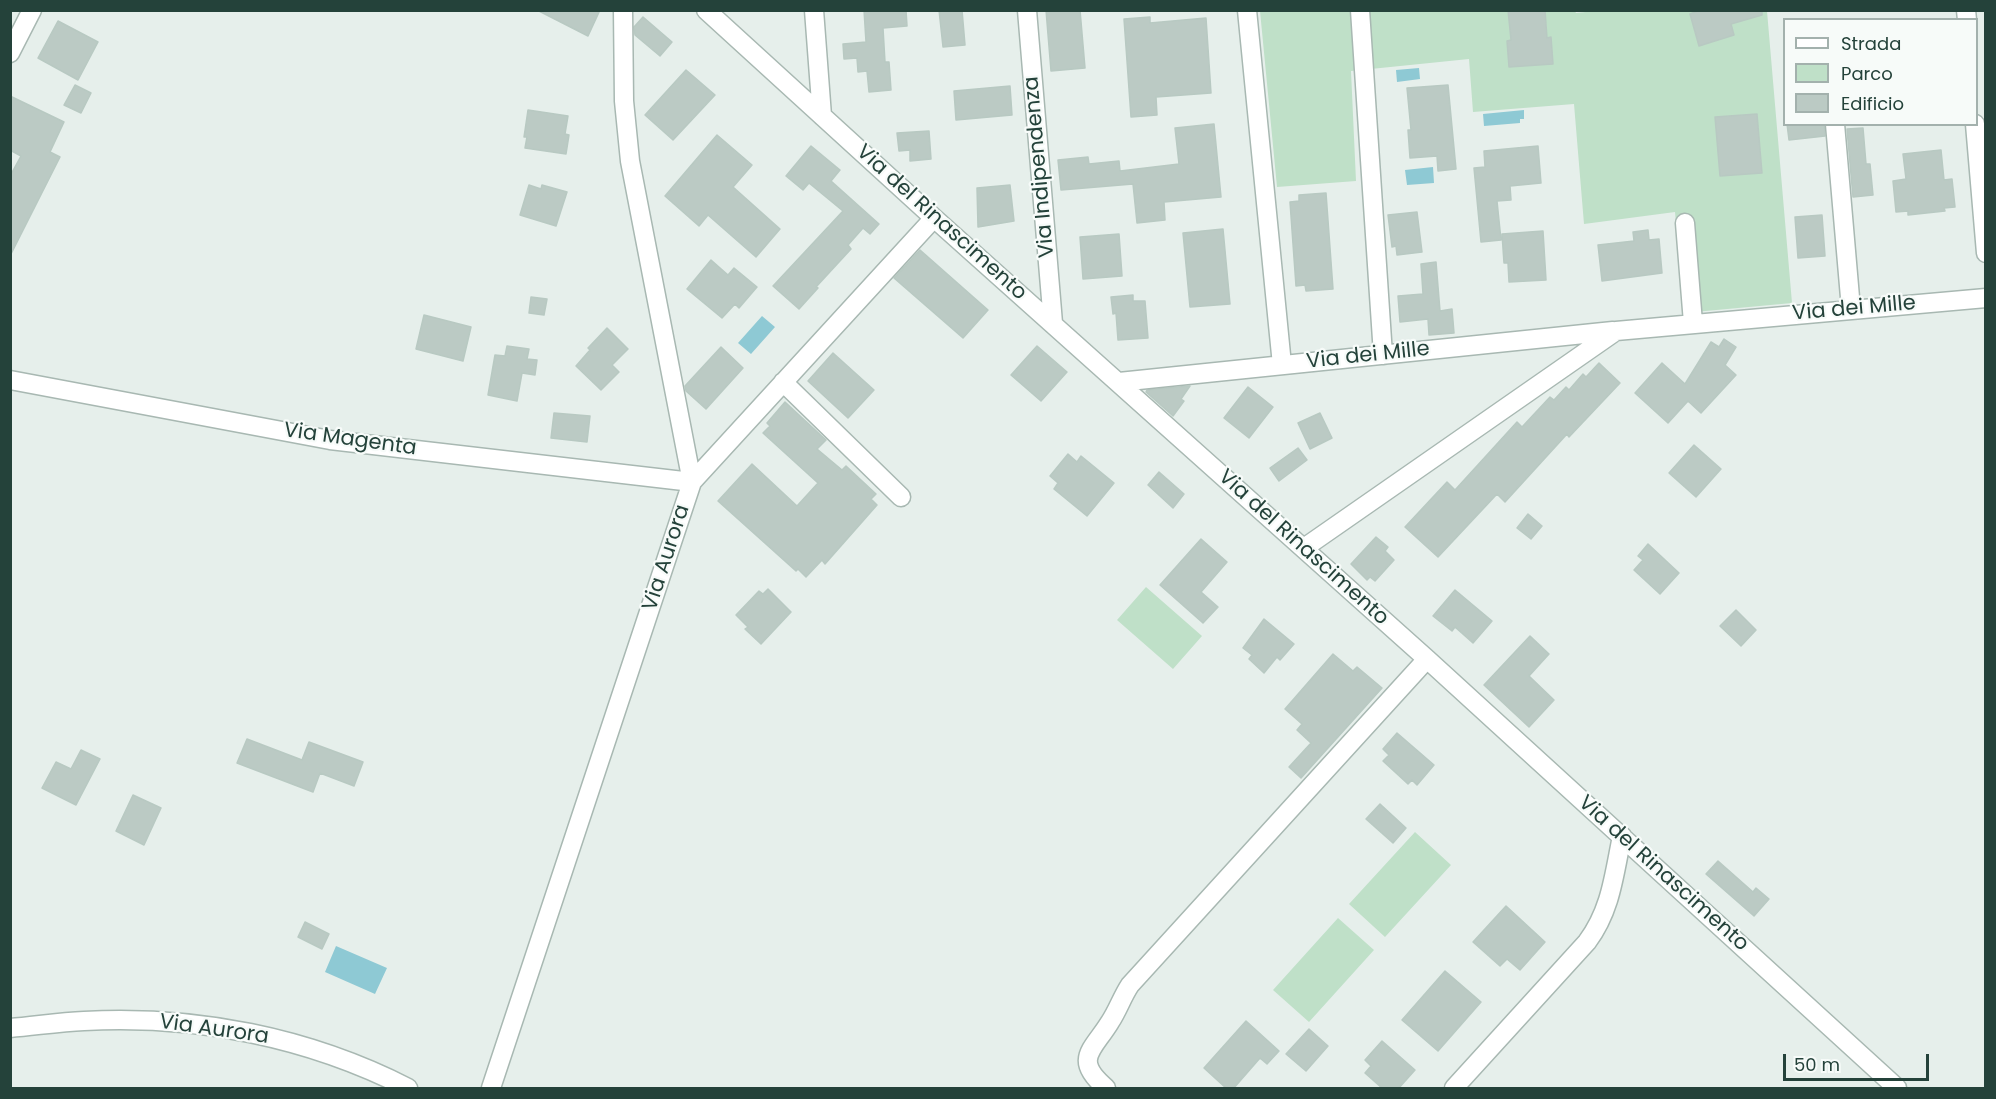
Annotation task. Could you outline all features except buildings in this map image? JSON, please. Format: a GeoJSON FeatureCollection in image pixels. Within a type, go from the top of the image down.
{"type":"FeatureCollection","features":[{"type":"Feature","properties":{"kind":"street"},"geometry":{"type":"LineString","coordinates":[[10,53],[32,10]]}},
{"type":"Feature","properties":{"kind":"street","name":"Via Aurora"},"geometry":{"type":"LineString","coordinates":[[491,1089],[692,482],[630,160],[624,101],[623,10]]}},
{"type":"Feature","properties":{"kind":"street","name":"Via del Rinascimento"},"geometry":{"type":"LineString","coordinates":[[706,10],[934,218],[1427,659],[1898,1089]]}},
{"type":"Feature","properties":{"kind":"street"},"geometry":{"type":"LineString","coordinates":[[814,10],[822,116]]}},
{"type":"Feature","properties":{"kind":"street","name":"Via Indipendenza"},"geometry":{"type":"LineString","coordinates":[[1027,10],[1053,323]]}},
{"type":"Feature","properties":{"kind":"street"},"geometry":{"type":"LineString","coordinates":[[1247,10],[1282,365]]}},
{"type":"Feature","properties":{"kind":"street"},"geometry":{"type":"LineString","coordinates":[[1360,10],[1383,355]]}},
{"type":"Feature","properties":{"kind":"street"},"geometry":{"type":"LineString","coordinates":[[1835,126],[1851,309]]}},
{"type":"Feature","properties":{"kind":"street"},"geometry":{"type":"LineString","coordinates":[[1975,126],[1986,253]]}},
{"type":"Feature","properties":{"kind":"street"},"geometry":{"type":"LineString","coordinates":[[692,482],[934,218]]}},
{"type":"Feature","properties":{"kind":"street"},"geometry":{"type":"LineString","coordinates":[[1685,223],[1693,323]]}},
{"type":"Feature","properties":{"kind":"street","name":"Via dei Mille"},"geometry":{"type":"LineString","coordinates":[[1119,382],[1693,323],[1986,298]]}},
{"type":"Feature","properties":{"kind":"street","name":"Via dei Mille"},"geometry":{"type":"LineString","coordinates":[[1304,548],[1616,331]]}},
{"type":"Feature","properties":{"kind":"street","name":"Via Magenta"},"geometry":{"type":"LineString","coordinates":[[10,380],[330,440],[692,482]]}},
{"type":"Feature","properties":{"kind":"street"},"geometry":{"type":"LineString","coordinates":[[783,382],[901,497]]}},
{"type":"Feature","properties":{"kind":"street"},"geometry":{"type":"LineString","coordinates":[[1106,1089],[1090,1071],[1089,1052],[1109,1024],[1130,985],[1427,659]]}},
{"type":"Feature","properties":{"kind":"street"},"geometry":{"type":"LineString","coordinates":[[1454,1089],[1587,942],[1597,927],[1608,903],[1622,836]]}},
{"type":"Feature","properties":{"kind":"street","name":"Via Aurora"},"geometry":{"type":"LineString","coordinates":[[10,1029],[104,1020],[206,1025],[257,1034],[322,1052],[359,1065],[408,1089]]}},
{"type":"Feature","properties":{"kind":"green space"},"geometry":{"type":"Polygon","coordinates":[[[1605,10],[1700,11],[1690,14],[1699,46],[1734,35],[1731,24],[1732,11],[1767,11],[1792,303],[1684,313],[1675,212],[1584,224],[1574,104],[1473,112],[1469,59],[1351,71],[1356,181],[1277,187],[1260,11],[1508,11],[1511,37],[1547,34],[1545,11],[1575,11],[1576,13],[1605,10]],[[1551,38],[1507,41],[1509,66],[1553,63],[1551,38]],[[1757,114],[1716,117],[1720,176],[1762,172],[1757,114]]]}},
{"type":"Feature","properties":{"kind":"green space"},"geometry":{"type":"Polygon","coordinates":[[[1146,587],[1202,636],[1173,669],[1117,620],[1146,587]]]}},
{"type":"Feature","properties":{"kind":"green space"},"geometry":{"type":"Polygon","coordinates":[[[1415,832],[1451,865],[1385,937],[1349,904],[1415,832]]]}},
{"type":"Feature","properties":{"kind":"green space"},"geometry":{"type":"Polygon","coordinates":[[[1338,918],[1374,950],[1309,1022],[1273,990],[1338,918]]]}},
{"type":"Feature","properties":{"kind":"water"},"geometry":{"type":"Polygon","coordinates":[[[1419,68],[1420,79],[1397,82],[1396,70],[1419,68]]]}},
{"type":"Feature","properties":{"kind":"water"},"geometry":{"type":"Polygon","coordinates":[[[1524,110],[1524,119],[1520,119],[1520,123],[1484,126],[1483,114],[1524,110]]]}},
{"type":"Feature","properties":{"kind":"water"},"geometry":{"type":"Polygon","coordinates":[[[1433,167],[1434,183],[1407,185],[1405,170],[1433,167]]]}},
{"type":"Feature","properties":{"kind":"water"},"geometry":{"type":"Polygon","coordinates":[[[762,316],[775,327],[751,354],[738,343],[762,316]]]}},
{"type":"Feature","properties":{"kind":"water"},"geometry":{"type":"Polygon","coordinates":[[[336,946],[387,968],[375,994],[325,972],[336,946]]]}}]}
